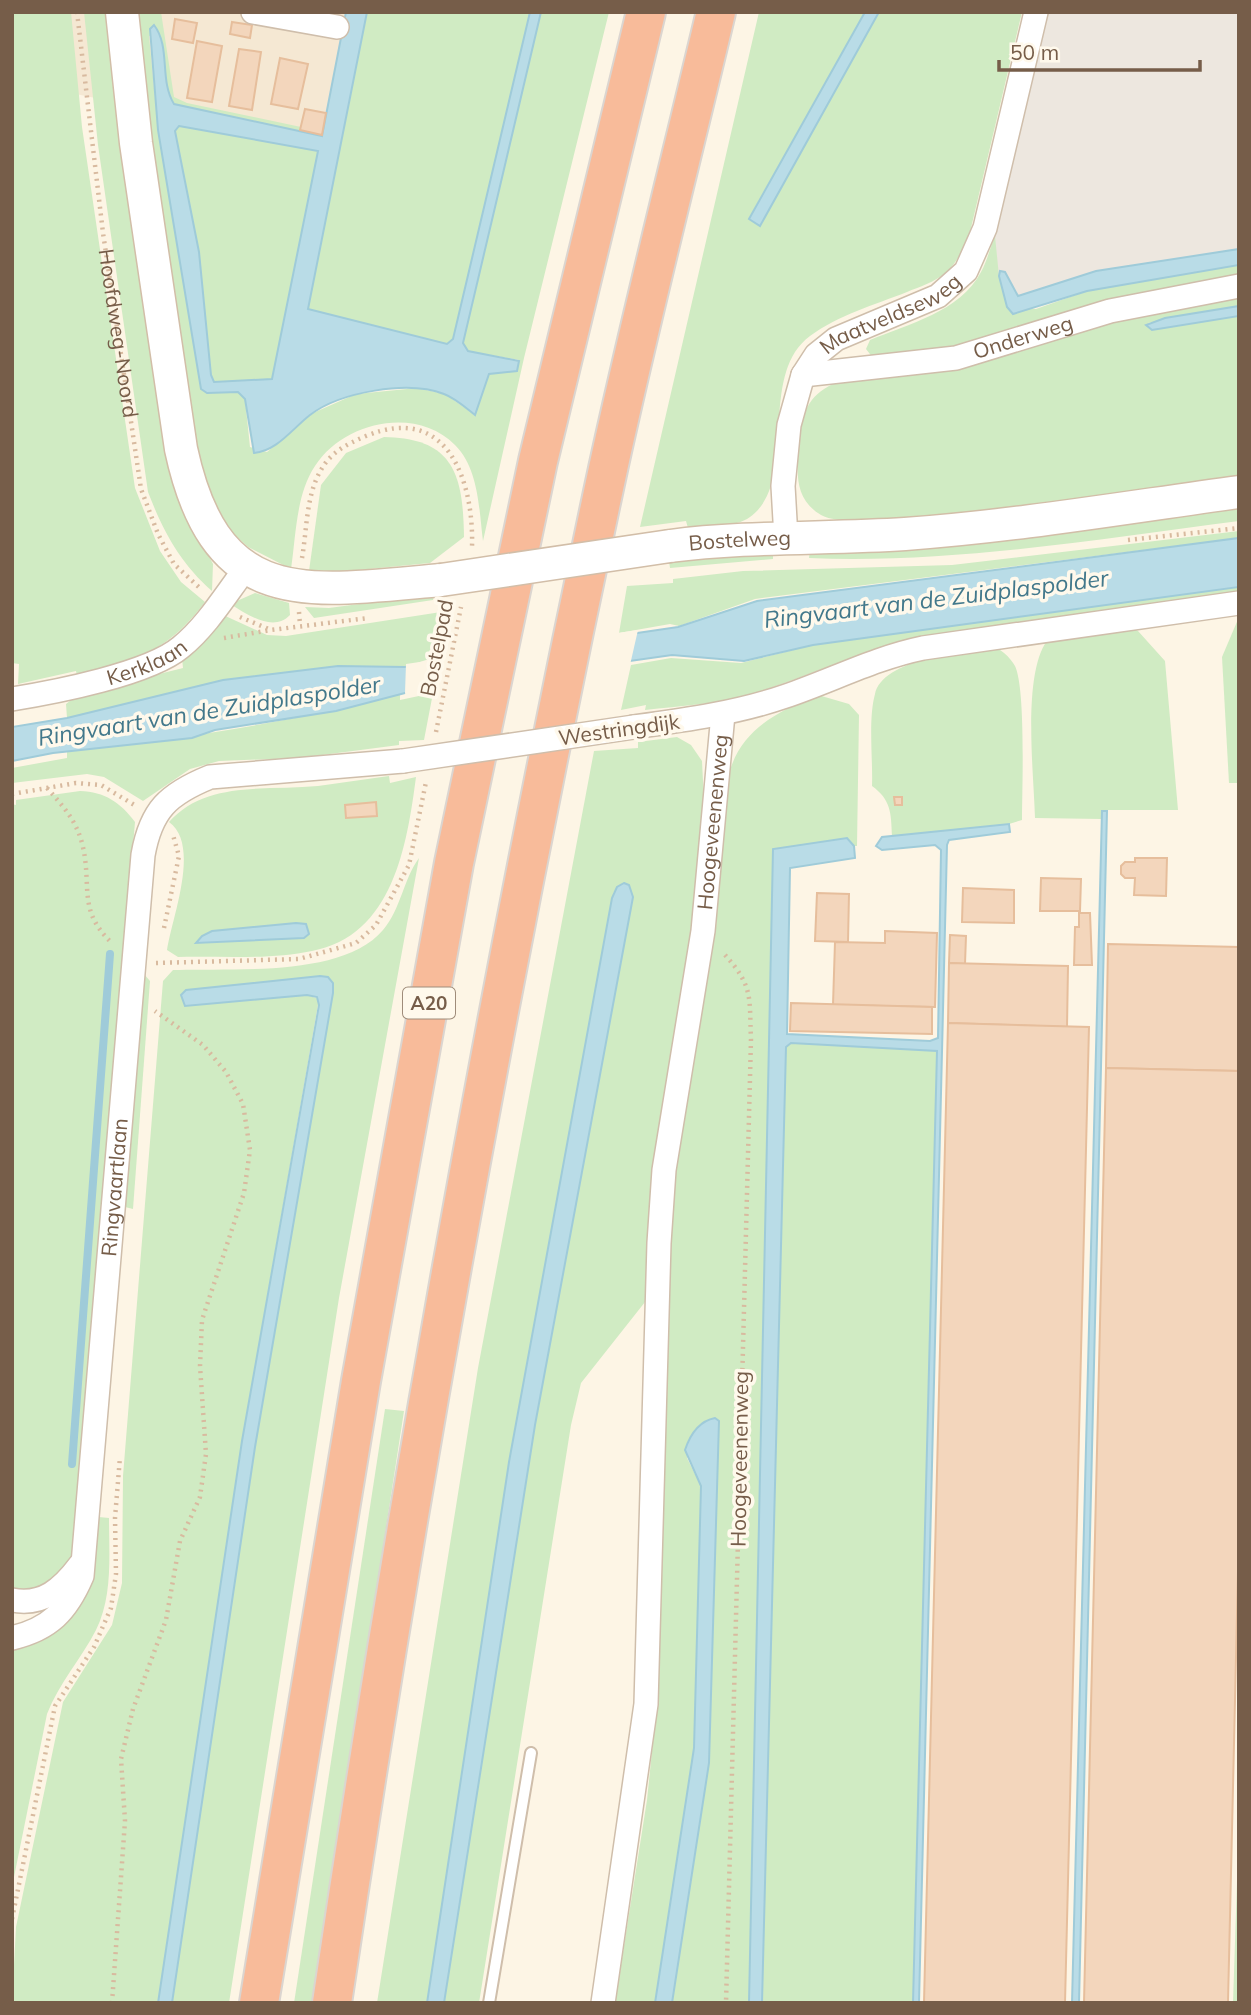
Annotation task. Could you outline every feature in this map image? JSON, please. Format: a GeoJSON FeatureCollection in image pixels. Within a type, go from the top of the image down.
{"type":"FeatureCollection","features":[{"type":"Feature","properties":{"kind":"highway","name":"A20"},"geometry":{"type":"LineString","coordinates":[[259,2003],[361,1381],[454,863],[538,461],[646,12]]}},
{"type":"Feature","properties":{"kind":"highway"},"geometry":{"type":"LineString","coordinates":[[332,2003],[432,1382],[530,852],[609,464],[716,12]]}},
{"type":"Feature","properties":{"kind":"street"},"geometry":{"type":"LineString","coordinates":[[122,12],[138,156],[186,474],[201,515],[214,535],[246,568]]}},
{"type":"Feature","properties":{"kind":"street"},"geometry":{"type":"LineString","coordinates":[[253,12],[337,27]]}},
{"type":"Feature","properties":{"kind":"street","name":"Maatveldseweg"},"geometry":{"type":"LineString","coordinates":[[786,538],[783,486],[789,425],[803,375],[816,355],[836,339],[938,296],[966,271],[985,228],[1036,12]]}},
{"type":"Feature","properties":{"kind":"street","name":"Onderweg"},"geometry":{"type":"LineString","coordinates":[[803,375],[956,358],[1110,311],[1239,286]]}},
{"type":"Feature","properties":{"kind":"street","name":"Bostelweg"},"geometry":{"type":"LineString","coordinates":[[246,568],[280,584],[298,588],[452,588],[670,547],[786,538],[904,534],[988,526],[1239,492]]}},
{"type":"Feature","properties":{"kind":"street","name":"Kerklaan"},"geometry":{"type":"LineString","coordinates":[[12,699],[133,671],[165,659],[183,646],[246,568]]}},
{"type":"Feature","properties":{"kind":"street","name":"Westringdijk"},"geometry":{"type":"LineString","coordinates":[[153,818],[165,803],[187,786],[209,777],[403,761],[723,714],[786,696],[887,656],[923,648],[1239,603]]}},
{"type":"Feature","properties":{"kind":"street","name":"Hoogeveenenweg"},"geometry":{"type":"LineString","coordinates":[[603,2003],[646,1704],[656,1311],[664,1170],[703,931],[723,714]]}},
{"type":"Feature","properties":{"kind":"street","name":"Ringvaartlaan"},"geometry":{"type":"LineString","coordinates":[[12,1638],[30,1634],[60,1616],[69,1604],[82,1576],[143,855],[153,818]]}},
{"type":"Feature","properties":{"kind":"street"},"geometry":{"type":"LineString","coordinates":[[12,1600],[36,1601],[49,1597],[66,1584],[85,1557]]}},
{"type":"Feature","properties":{"kind":"lane"},"geometry":{"type":"LineString","coordinates":[[489,2003],[531,1753]]}},
{"type":"Feature","properties":{"kind":"path","name":"Hoofdweg-Noord"},"geometry":{"type":"LineString","coordinates":[[77,12],[103,233],[141,489],[158,534],[174,564],[218,605],[271,629],[300,625]]}},
{"type":"Feature","properties":{"kind":"path"},"geometry":{"type":"LineString","coordinates":[[371,617],[300,625],[298,588],[313,484],[322,467],[342,446],[381,430],[408,429],[428,434],[450,451],[465,476],[471,508],[472,559]]}},
{"type":"Feature","properties":{"kind":"path","name":"Bostelpad"},"geometry":{"type":"LineString","coordinates":[[434,742],[452,588]]}},
{"type":"Feature","properties":{"kind":"path"},"geometry":{"type":"LineString","coordinates":[[159,953],[158,964],[299,959],[356,943],[376,925],[409,864],[426,780]]}},
{"type":"Feature","properties":{"kind":"path"},"geometry":{"type":"LineString","coordinates":[[12,793],[76,783],[101,785],[153,818],[176,839],[179,856],[163,929]]}},
{"type":"Feature","properties":{"kind":"path"},"geometry":{"type":"LineString","coordinates":[[47,788],[71,817],[82,842],[88,908],[93,923],[117,948],[134,956]]}},
{"type":"Feature","properties":{"kind":"path","name":"Hoogeveenenweg"},"geometry":{"type":"LineString","coordinates":[[703,931],[744,976],[749,998],[751,1039],[726,2003]]}},
{"type":"Feature","properties":{"kind":"path"},"geometry":{"type":"LineString","coordinates":[[112,2003],[125,1821],[121,1759],[133,1709],[166,1620],[180,1541],[200,1497],[206,1454],[200,1366],[202,1320],[244,1194],[250,1150],[243,1104],[226,1072],[203,1045],[155,1011]]}},
{"type":"Feature","properties":{"kind":"shaded area"},"geometry":{"type":"Polygon","coordinates":[[[12,12],[360,12],[335,147],[12,81],[12,12]]]}},
{"type":"Feature","properties":{"kind":"shaded area"},"geometry":{"type":"Polygon","coordinates":[[[1048,12],[1239,12],[1239,259],[978,307],[1048,12]]]}},
{"type":"Feature","properties":{"kind":"green space"},"geometry":{"type":"Polygon","coordinates":[[[12,12],[71,12],[82,127],[135,488],[160,551],[181,582],[205,602],[177,633],[149,652],[77,676],[76,671],[18,684],[19,664],[12,663],[12,12]]]}},
{"type":"Feature","properties":{"kind":"green space"},"geometry":{"type":"Polygon","coordinates":[[[84,12],[111,12],[187,514],[213,564],[212,591],[174,546],[148,492],[98,145],[84,12]]]}},
{"type":"Feature","properties":{"kind":"green space"},"geometry":{"type":"Polygon","coordinates":[[[139,12],[161,12],[174,97],[187,103],[301,127],[300,131],[174,104],[166,88],[160,35],[149,36],[158,130],[201,389],[207,393],[239,392],[245,399],[250,447],[267,452],[313,413],[356,394],[417,388],[445,394],[475,415],[489,374],[519,360],[468,351],[463,343],[541,12],[609,12],[524,358],[483,541],[476,490],[463,455],[439,433],[421,425],[401,422],[361,429],[327,451],[315,466],[304,489],[291,569],[248,547],[226,527],[208,500],[184,396],[136,20],[139,12]]]}},
{"type":"Feature","properties":{"kind":"green space"},"geometry":{"type":"Polygon","coordinates":[[[367,12],[530,12],[453,339],[447,344],[308,309],[367,12]]]}},
{"type":"Feature","properties":{"kind":"green space"},"geometry":{"type":"Polygon","coordinates":[[[759,12],[865,12],[749,218],[760,225],[879,12],[1022,12],[971,228],[954,264],[932,282],[833,322],[810,336],[794,354],[785,376],[780,401],[773,479],[765,501],[750,517],[744,521],[720,526],[688,528],[686,521],[640,527],[759,12]]]}},
{"type":"Feature","properties":{"kind":"green space"},"geometry":{"type":"Polygon","coordinates":[[[179,126],[318,150],[272,380],[213,382],[175,131],[179,126]]]}},
{"type":"Feature","properties":{"kind":"green space"},"geometry":{"type":"Polygon","coordinates":[[[995,236],[999,276],[1007,307],[1036,309],[1087,291],[1239,265],[1239,278],[948,350],[873,358],[866,349],[870,340],[932,315],[947,307],[972,286],[983,268],[995,236]]]}},
{"type":"Feature","properties":{"kind":"green space"},"geometry":{"type":"Polygon","coordinates":[[[1239,292],[1239,306],[1148,323],[1152,330],[1239,316],[1239,481],[1020,510],[894,521],[847,521],[821,515],[805,500],[798,481],[798,461],[805,413],[812,400],[833,384],[1111,318],[1239,292]]]}},
{"type":"Feature","properties":{"kind":"green space"},"geometry":{"type":"Polygon","coordinates":[[[384,437],[426,444],[450,464],[461,495],[464,537],[430,563],[328,573],[309,571],[321,485],[346,453],[384,437]]]}},
{"type":"Feature","properties":{"kind":"green space"},"geometry":{"type":"Polygon","coordinates":[[[1239,505],[1239,521],[1079,542],[970,554],[862,559],[809,558],[810,550],[1239,505]]]}},
{"type":"Feature","properties":{"kind":"green space"},"geometry":{"type":"Polygon","coordinates":[[[1239,531],[1239,538],[755,599],[679,626],[670,624],[619,633],[627,586],[673,583],[673,579],[743,571],[952,565],[1239,531]]]}},
{"type":"Feature","properties":{"kind":"green space"},"geometry":{"type":"Polygon","coordinates":[[[773,552],[773,559],[670,568],[669,561],[773,552]]]}},
{"type":"Feature","properties":{"kind":"green space"},"geometry":{"type":"Polygon","coordinates":[[[1239,587],[1239,595],[922,637],[879,648],[774,687],[739,697],[685,706],[645,710],[646,705],[621,710],[631,665],[671,658],[741,663],[813,645],[1239,587]]]}},
{"type":"Feature","properties":{"kind":"green space"},"geometry":{"type":"Polygon","coordinates":[[[255,593],[289,603],[290,615],[283,620],[268,622],[252,617],[230,604],[255,593]]]}},
{"type":"Feature","properties":{"kind":"green space"},"geometry":{"type":"Polygon","coordinates":[[[434,594],[433,600],[314,618],[305,607],[329,608],[434,594]]]}},
{"type":"Feature","properties":{"kind":"green space"},"geometry":{"type":"Polygon","coordinates":[[[441,612],[432,658],[405,667],[338,666],[223,680],[67,718],[66,704],[79,694],[183,668],[182,658],[221,614],[267,635],[286,636],[441,612]]]}},
{"type":"Feature","properties":{"kind":"green space"},"geometry":{"type":"Polygon","coordinates":[[[1239,617],[1239,783],[1229,783],[1222,657],[1239,617]]]}},
{"type":"Feature","properties":{"kind":"green space"},"geometry":{"type":"Polygon","coordinates":[[[1129,627],[1138,631],[1165,661],[1178,810],[1105,810],[1102,811],[1101,819],[1035,818],[1031,723],[1035,672],[1041,652],[1050,637],[1129,627]]]}},
{"type":"Feature","properties":{"kind":"green space"},"geometry":{"type":"Polygon","coordinates":[[[990,645],[1001,650],[1011,660],[1018,678],[1022,717],[1022,820],[1009,824],[892,836],[889,807],[883,796],[872,786],[872,715],[875,694],[881,682],[907,665],[943,654],[990,645]]]}},
{"type":"Feature","properties":{"kind":"green space"},"geometry":{"type":"Polygon","coordinates":[[[433,693],[424,740],[399,741],[399,745],[299,758],[219,761],[190,769],[143,801],[104,777],[87,774],[12,783],[12,768],[67,758],[67,751],[235,729],[400,694],[400,700],[433,693]]]}},
{"type":"Feature","properties":{"kind":"green space"},"geometry":{"type":"Polygon","coordinates":[[[818,695],[849,704],[859,715],[857,846],[847,838],[773,849],[749,2003],[672,2003],[709,1763],[719,1422],[715,1418],[687,1458],[701,1486],[694,1748],[655,2003],[615,2003],[647,1800],[657,1703],[672,1175],[716,928],[727,783],[732,765],[748,737],[772,717],[818,695]]]}},
{"type":"Feature","properties":{"kind":"green space"},"geometry":{"type":"Polygon","coordinates":[[[677,737],[691,745],[702,761],[704,801],[690,946],[653,1162],[645,1302],[581,1383],[571,1425],[479,2003],[444,2003],[535,1425],[633,897],[629,885],[614,892],[612,898],[509,1462],[427,2003],[377,2003],[478,1368],[594,751],[638,748],[638,742],[677,737]]]}},
{"type":"Feature","properties":{"kind":"green space"},"geometry":{"type":"Polygon","coordinates":[[[389,776],[390,783],[416,777],[407,831],[391,884],[378,907],[361,927],[339,942],[296,954],[263,957],[178,957],[167,950],[184,864],[183,847],[178,833],[169,822],[184,809],[219,793],[318,786],[389,776]]]}},
{"type":"Feature","properties":{"kind":"green space"},"geometry":{"type":"Polygon","coordinates":[[[80,791],[97,793],[111,799],[135,822],[74,1553],[62,1572],[49,1584],[12,1594],[12,804],[16,805],[16,800],[80,791]]]}},
{"type":"Feature","properties":{"kind":"green space"},"geometry":{"type":"Polygon","coordinates":[[[419,858],[339,1298],[229,2003],[172,2003],[255,1447],[333,983],[185,1006],[307,995],[319,999],[242,1441],[158,2003],[12,2003],[16,1927],[63,1702],[112,1625],[122,1583],[123,1476],[163,981],[173,970],[284,967],[341,956],[365,945],[389,922],[419,858]]]}},
{"type":"Feature","properties":{"kind":"green space"},"geometry":{"type":"Polygon","coordinates":[[[143,973],[150,981],[133,1209],[125,1207],[143,973]]]}},
{"type":"Feature","properties":{"kind":"green space"},"geometry":{"type":"Polygon","coordinates":[[[791,1043],[937,1050],[913,2003],[762,2003],[786,1047],[791,1043]]]}},
{"type":"Feature","properties":{"kind":"green space"},"geometry":{"type":"Polygon","coordinates":[[[385,1409],[404,1411],[313,2003],[294,2003],[385,1409]]]}},
{"type":"Feature","properties":{"kind":"green space"},"geometry":{"type":"Polygon","coordinates":[[[99,1517],[109,1518],[109,1575],[105,1603],[96,1630],[47,1714],[12,1887],[12,1649],[86,1594],[94,1574],[99,1517]]]}},
{"type":"Feature","properties":{"kind":"green space"},"geometry":{"type":"Polygon","coordinates":[[[1239,1820],[1239,2003],[1233,2003],[1239,1820]]]}},
{"type":"Feature","properties":{"kind":"water"},"geometry":{"type":"Polygon","coordinates":[[[346,12],[367,12],[308,309],[447,344],[453,339],[530,12],[541,12],[463,343],[468,351],[519,361],[517,371],[489,374],[475,415],[452,398],[429,390],[394,388],[375,391],[323,407],[277,444],[254,453],[245,399],[238,392],[207,393],[201,389],[158,130],[150,29],[154,25],[162,43],[167,85],[174,104],[322,136],[346,12]],[[179,126],[175,131],[199,252],[211,375],[214,382],[272,379],[318,151],[179,126]]]}},
{"type":"Feature","properties":{"kind":"water"},"geometry":{"type":"Polygon","coordinates":[[[865,12],[879,12],[760,226],[749,219],[865,12]]]}},
{"type":"Feature","properties":{"kind":"water"},"geometry":{"type":"Polygon","coordinates":[[[1239,249],[1239,265],[1087,291],[1013,314],[1007,307],[999,276],[1000,271],[1005,272],[1018,296],[1096,271],[1239,249]]]}},
{"type":"Feature","properties":{"kind":"water"},"geometry":{"type":"Polygon","coordinates":[[[1239,306],[1239,316],[1152,330],[1146,325],[1165,318],[1239,306]]]}},
{"type":"Feature","properties":{"kind":"water","name":"Ringvaart van de Zuidplaspolder"},"geometry":{"type":"Polygon","coordinates":[[[1239,538],[1239,587],[813,645],[744,661],[672,655],[405,693],[336,711],[215,730],[192,738],[53,753],[12,761],[12,727],[67,718],[223,680],[338,666],[405,667],[678,627],[757,601],[1239,538]]]}},
{"type":"Feature","properties":{"kind":"water"},"geometry":{"type":"Polygon","coordinates":[[[1102,811],[1107,811],[1079,2003],[1072,2003],[1102,811]]]}},
{"type":"Feature","properties":{"kind":"water"},"geometry":{"type":"Polygon","coordinates":[[[1009,824],[1010,832],[949,840],[947,845],[919,2003],[913,2003],[937,1051],[791,1043],[786,1047],[762,2003],[749,2003],[773,849],[847,838],[854,846],[855,858],[790,868],[787,1034],[930,1041],[938,1038],[941,850],[935,845],[882,850],[876,846],[882,837],[1009,824]]]}},
{"type":"Feature","properties":{"kind":"water"},"geometry":{"type":"Polygon","coordinates":[[[624,883],[629,885],[633,897],[535,1425],[444,2003],[427,2003],[509,1462],[612,898],[617,887],[624,883]]]}},
{"type":"Feature","properties":{"kind":"water"},"geometry":{"type":"Polygon","coordinates":[[[306,924],[309,934],[304,938],[196,943],[212,931],[306,924]]]}},
{"type":"Feature","properties":{"kind":"water"},"geometry":{"type":"Polygon","coordinates":[[[328,977],[333,983],[333,993],[255,1447],[172,2003],[158,2003],[242,1441],[319,1005],[317,997],[307,995],[185,1006],[181,995],[186,990],[328,977]]]}},
{"type":"Feature","properties":{"kind":"water"},"geometry":{"type":"Polygon","coordinates":[[[715,1418],[719,1421],[709,1763],[672,2003],[655,2003],[694,1748],[701,1486],[685,1450],[696,1430],[704,1422],[715,1418]]]}},
{"type":"Feature","properties":{"kind":"pier"},"geometry":{"type":"Polygon","coordinates":[[[638,630],[630,665],[406,696],[405,693],[406,664],[638,630]]]}},
{"type":"Feature","properties":{"kind":"building"},"geometry":{"type":"Polygon","coordinates":[[[175,19],[197,23],[193,43],[172,39],[175,19]]]}},
{"type":"Feature","properties":{"kind":"building"},"geometry":{"type":"Polygon","coordinates":[[[232,22],[252,25],[250,38],[230,34],[232,22]]]}},
{"type":"Feature","properties":{"kind":"building"},"geometry":{"type":"Polygon","coordinates":[[[197,41],[222,46],[212,102],[187,98],[197,41]]]}},
{"type":"Feature","properties":{"kind":"building"},"geometry":{"type":"Polygon","coordinates":[[[239,49],[261,52],[252,110],[229,106],[239,49]]]}},
{"type":"Feature","properties":{"kind":"building"},"geometry":{"type":"Polygon","coordinates":[[[280,58],[308,64],[298,109],[271,104],[280,58]]]}},
{"type":"Feature","properties":{"kind":"building"},"geometry":{"type":"Polygon","coordinates":[[[305,109],[326,113],[322,135],[300,130],[305,109]]]}},
{"type":"Feature","properties":{"kind":"building"},"geometry":{"type":"Polygon","coordinates":[[[894,797],[902,797],[902,805],[895,805],[894,797]]]}},
{"type":"Feature","properties":{"kind":"building"},"geometry":{"type":"Polygon","coordinates":[[[376,802],[377,816],[346,818],[345,805],[376,802]]]}},
{"type":"Feature","properties":{"kind":"building"},"geometry":{"type":"Polygon","coordinates":[[[1135,858],[1167,858],[1166,896],[1134,895],[1135,878],[1125,878],[1121,874],[1121,866],[1125,862],[1135,862],[1135,858]]]}},
{"type":"Feature","properties":{"kind":"building"},"geometry":{"type":"Polygon","coordinates":[[[1041,878],[1081,879],[1080,911],[1040,911],[1041,878]]]}},
{"type":"Feature","properties":{"kind":"building"},"geometry":{"type":"Polygon","coordinates":[[[963,888],[1014,890],[1014,923],[962,922],[963,888]]]}},
{"type":"Feature","properties":{"kind":"building"},"geometry":{"type":"Polygon","coordinates":[[[817,893],[849,894],[848,942],[815,941],[817,893]]]}},
{"type":"Feature","properties":{"kind":"building"},"geometry":{"type":"Polygon","coordinates":[[[1079,913],[1090,913],[1092,965],[1074,965],[1075,927],[1079,927],[1079,913]]]}},
{"type":"Feature","properties":{"kind":"building"},"geometry":{"type":"Polygon","coordinates":[[[885,931],[937,933],[935,1007],[833,1005],[835,942],[885,943],[885,931]]]}},
{"type":"Feature","properties":{"kind":"building"},"geometry":{"type":"Polygon","coordinates":[[[950,935],[966,936],[965,964],[949,963],[950,935]]]}},
{"type":"Feature","properties":{"kind":"building"},"geometry":{"type":"Polygon","coordinates":[[[1108,944],[1239,947],[1239,1071],[1106,1068],[1108,944]]]}},
{"type":"Feature","properties":{"kind":"building"},"geometry":{"type":"Polygon","coordinates":[[[949,963],[1068,966],[1067,1027],[948,1023],[949,963]]]}},
{"type":"Feature","properties":{"kind":"building"},"geometry":{"type":"Polygon","coordinates":[[[791,1003],[932,1007],[932,1034],[790,1031],[791,1003]]]}},
{"type":"Feature","properties":{"kind":"building"},"geometry":{"type":"Polygon","coordinates":[[[948,1023],[1089,1027],[1065,2003],[924,2003],[948,1023]]]}},
{"type":"Feature","properties":{"kind":"building"},"geometry":{"type":"Polygon","coordinates":[[[1106,1068],[1239,1071],[1239,1528],[1228,2003],[1084,2003],[1106,1068]]]}},
{"type":"Feature","properties":{"kind":"waterway"},"geometry":{"type":"LineString","coordinates":[[72,1464],[110,954]]}}]}
